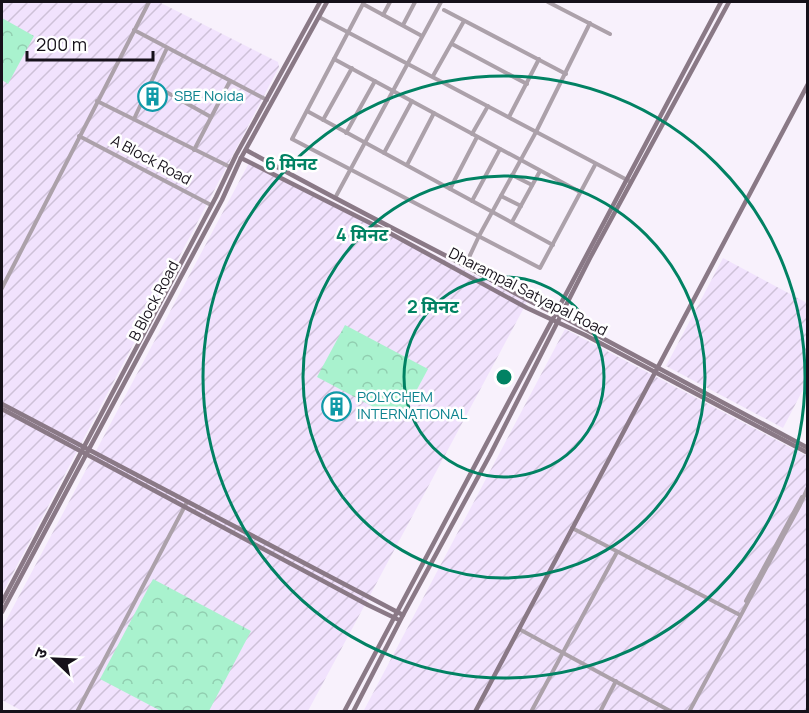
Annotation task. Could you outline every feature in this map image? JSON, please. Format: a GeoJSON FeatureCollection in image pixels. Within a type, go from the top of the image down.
{"type":"FeatureCollection","features":[{"type":"Feature","properties":{"kind":"street"},"geometry":{"type":"LineString","coordinates":[[2,288],[149,2]]}},
{"type":"Feature","properties":{"kind":"street","name":"B Block Road"},"geometry":{"type":"LineString","coordinates":[[243,148],[320,2]]}},
{"type":"Feature","properties":{"kind":"street","name":"B Block Road"},"geometry":{"type":"LineString","coordinates":[[2,602],[222,200],[238,157],[327,2]]}},
{"type":"Feature","properties":{"kind":"street"},"geometry":{"type":"LineString","coordinates":[[383,15],[390,2]]}},
{"type":"Feature","properties":{"kind":"street"},"geometry":{"type":"LineString","coordinates":[[403,25],[415,2]]}},
{"type":"Feature","properties":{"kind":"street"},"geometry":{"type":"LineString","coordinates":[[334,198],[441,2]]}},
{"type":"Feature","properties":{"kind":"street"},"geometry":{"type":"LineString","coordinates":[[548,2],[610,34]]}},
{"type":"Feature","properties":{"kind":"street"},"geometry":{"type":"LineString","coordinates":[[344,711],[554,322],[561,316],[721,2]]}},
{"type":"Feature","properties":{"kind":"street"},"geometry":{"type":"LineString","coordinates":[[353,711],[490,455],[554,322],[555,313],[729,2]]}},
{"type":"Feature","properties":{"kind":"street"},"geometry":{"type":"LineString","coordinates":[[422,36],[363,3],[292,139],[540,268],[596,165]]}},
{"type":"Feature","properties":{"kind":"street"},"geometry":{"type":"LineString","coordinates":[[444,10],[566,74]]}},
{"type":"Feature","properties":{"kind":"street"},"geometry":{"type":"LineString","coordinates":[[319,17],[408,62],[628,181]]}},
{"type":"Feature","properties":{"kind":"street"},"geometry":{"type":"LineString","coordinates":[[433,76],[464,21]]}},
{"type":"Feature","properties":{"kind":"street"},"geometry":{"type":"LineString","coordinates":[[465,266],[566,74],[590,23]]}},
{"type":"Feature","properties":{"kind":"street"},"geometry":{"type":"LineString","coordinates":[[134,30],[267,100]]}},
{"type":"Feature","properties":{"kind":"street"},"geometry":{"type":"LineString","coordinates":[[452,44],[527,84]]}},
{"type":"Feature","properties":{"kind":"street"},"geometry":{"type":"LineString","coordinates":[[134,119],[167,48]]}},
{"type":"Feature","properties":{"kind":"street"},"geometry":{"type":"LineString","coordinates":[[334,59],[580,192]]}},
{"type":"Feature","properties":{"kind":"street"},"geometry":{"type":"LineString","coordinates":[[509,117],[539,59]]}},
{"type":"Feature","properties":{"kind":"street"},"geometry":{"type":"LineString","coordinates":[[323,120],[352,68]]}},
{"type":"Feature","properties":{"kind":"street"},"geometry":{"type":"LineString","coordinates":[[194,150],[230,81]]}},
{"type":"Feature","properties":{"kind":"street"},"geometry":{"type":"LineString","coordinates":[[346,133],[375,81]]}},
{"type":"Feature","properties":{"kind":"street"},"geometry":{"type":"LineString","coordinates":[[150,83],[211,117]]}},
{"type":"Feature","properties":{"kind":"street"},"geometry":{"type":"LineString","coordinates":[[475,711],[807,84]]}},
{"type":"Feature","properties":{"kind":"street"},"geometry":{"type":"LineString","coordinates":[[97,101],[230,167]]}},
{"type":"Feature","properties":{"kind":"street"},"geometry":{"type":"LineString","coordinates":[[384,153],[412,101]]}},
{"type":"Feature","properties":{"kind":"street"},"geometry":{"type":"LineString","coordinates":[[472,134],[488,106]]}},
{"type":"Feature","properties":{"kind":"street"},"geometry":{"type":"LineString","coordinates":[[307,111],[553,244]]}},
{"type":"Feature","properties":{"kind":"street"},"geometry":{"type":"LineString","coordinates":[[407,165],[434,113]]}},
{"type":"Feature","properties":{"kind":"street","name":"A Block Road"},"geometry":{"type":"LineString","coordinates":[[79,136],[212,205]]}},
{"type":"Feature","properties":{"kind":"street"},"geometry":{"type":"LineString","coordinates":[[450,189],[477,137]]}},
{"type":"Feature","properties":{"kind":"street","name":"Dharampal Satyapal Road"},"geometry":{"type":"LineString","coordinates":[[243,148],[530,302],[561,316],[807,453]]}},
{"type":"Feature","properties":{"kind":"street"},"geometry":{"type":"LineString","coordinates":[[472,201],[500,149]]}},
{"type":"Feature","properties":{"kind":"street","name":"B Block Road"},"geometry":{"type":"LineString","coordinates":[[2,612],[230,167],[238,157]]}},
{"type":"Feature","properties":{"kind":"street","name":"Dharampal Satyapal Road"},"geometry":{"type":"LineString","coordinates":[[238,157],[384,230],[554,322],[585,335],[807,448]]}},
{"type":"Feature","properties":{"kind":"street"},"geometry":{"type":"LineString","coordinates":[[512,222],[540,171]]}},
{"type":"Feature","properties":{"kind":"street"},"geometry":{"type":"LineString","coordinates":[[512,175],[532,185]]}},
{"type":"Feature","properties":{"kind":"street"},"geometry":{"type":"LineString","coordinates":[[501,196],[521,206]]}},
{"type":"Feature","properties":{"kind":"street"},"geometry":{"type":"LineString","coordinates":[[2,404],[84,450]]}},
{"type":"Feature","properties":{"kind":"street"},"geometry":{"type":"LineString","coordinates":[[2,409],[186,504],[291,564],[401,618]]}},
{"type":"Feature","properties":{"kind":"street"},"geometry":{"type":"LineString","coordinates":[[689,711],[801,505],[807,487]]}},
{"type":"Feature","properties":{"kind":"street"},"geometry":{"type":"LineString","coordinates":[[77,711],[186,504]]}},
{"type":"Feature","properties":{"kind":"street"},"geometry":{"type":"LineString","coordinates":[[572,528],[740,615]]}},
{"type":"Feature","properties":{"kind":"street"},"geometry":{"type":"LineString","coordinates":[[531,711],[617,552]]}},
{"type":"Feature","properties":{"kind":"street"},"geometry":{"type":"LineString","coordinates":[[519,629],[672,711]]}},
{"type":"Feature","properties":{"kind":"street"},"geometry":{"type":"LineString","coordinates":[[600,711],[616,681]]}},
{"type":"Feature","properties":{"kind":"shaded area"},"geometry":{"type":"Polygon","coordinates":[[[2,2],[159,2],[278,62],[279,67],[2,594],[2,2]]]}},
{"type":"Feature","properties":{"kind":"shaded area"},"geometry":{"type":"Polygon","coordinates":[[[250,161],[527,302],[308,711],[24,712],[2,700],[2,628],[250,161]]]}},
{"type":"Feature","properties":{"kind":"shaded area"},"geometry":{"type":"Polygon","coordinates":[[[723,258],[807,303],[807,382],[783,428],[666,366],[723,258]]]}},
{"type":"Feature","properties":{"kind":"shaded area"},"geometry":{"type":"Polygon","coordinates":[[[565,329],[807,456],[807,711],[363,712],[565,329]]]}},
{"type":"Feature","properties":{"kind":"green space"},"geometry":{"type":"Polygon","coordinates":[[[2,18],[34,36],[8,84],[2,80],[2,18]]]}},
{"type":"Feature","properties":{"kind":"green space"},"geometry":{"type":"Polygon","coordinates":[[[345,325],[428,369],[400,421],[317,377],[345,325]]]}},
{"type":"Feature","properties":{"kind":"green space"},"geometry":{"type":"Polygon","coordinates":[[[153,579],[251,631],[209,711],[161,711],[100,679],[153,579]]]}},
{"type":"Feature","properties":{"kind":"place","name":"SBE Noida"},"geometry":{"type":"Point","coordinates":[153,96]}},
{"type":"Feature","properties":{"kind":"place","name":"POLYCHEM INTERNATIONAL"},"geometry":{"type":"Point","coordinates":[336,406]}}]}
